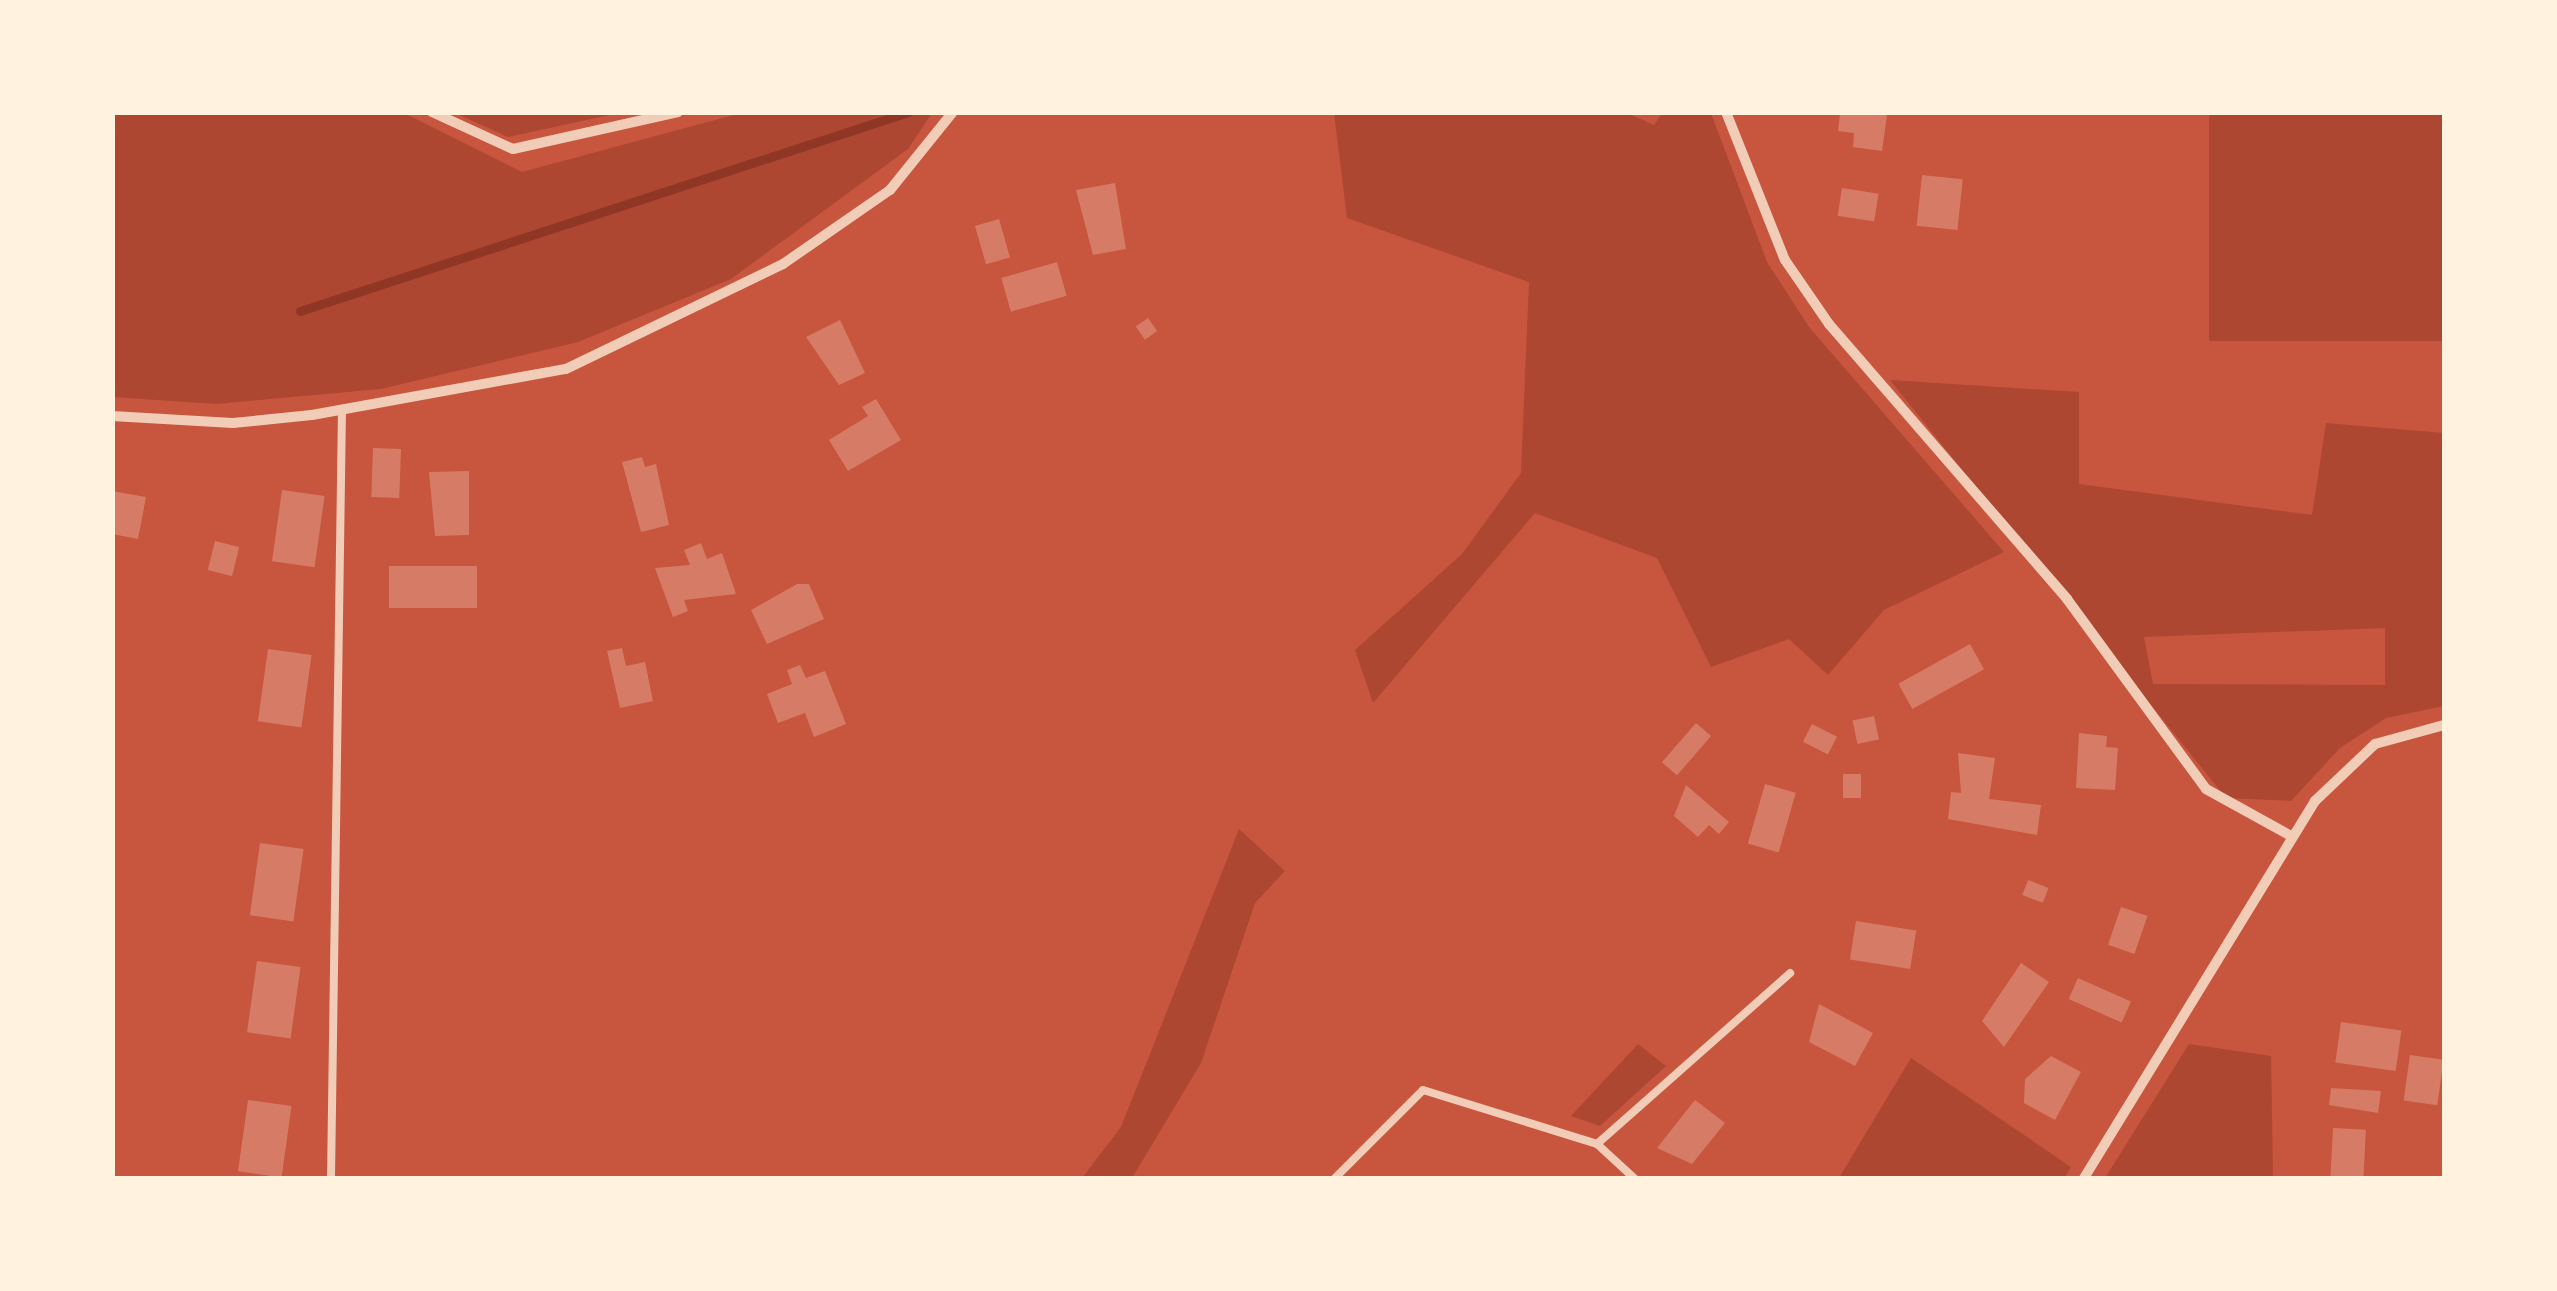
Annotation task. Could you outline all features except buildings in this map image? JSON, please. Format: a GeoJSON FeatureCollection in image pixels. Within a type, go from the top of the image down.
{"type":"FeatureCollection","features":[{"type":"Feature","properties":{"kind":"street"},"geometry":{"type":"LineString","coordinates":[[432,112],[512,149],[678,112]]}},
{"type":"Feature","properties":{"kind":"street"},"geometry":{"type":"LineString","coordinates":[[112,416],[233,423],[342,412],[566,369],[715,302],[890,190],[953,112]]}},
{"type":"Feature","properties":{"kind":"street"},"geometry":{"type":"LineString","coordinates":[[1726,112],[1785,260],[1829,324],[2067,600],[2206,790],[2292,837]]}},
{"type":"Feature","properties":{"kind":"street"},"geometry":{"type":"LineString","coordinates":[[2084,1178],[2292,837],[2346,766],[2375,744],[2444,724]]}},
{"type":"Feature","properties":{"kind":"lane"},"geometry":{"type":"LineString","coordinates":[[331,1178],[342,412]]}},
{"type":"Feature","properties":{"kind":"lane"},"geometry":{"type":"LineString","coordinates":[[1597,1144],[1790,973]]}},
{"type":"Feature","properties":{"kind":"lane"},"geometry":{"type":"LineString","coordinates":[[1335,1178],[1423,1090],[1597,1144],[1634,1178]]}},
{"type":"Feature","properties":{"kind":"shaded area"},"geometry":{"type":"Polygon","coordinates":[[[1625,112],[1654,125],[1662,113],[1711,113],[1767,262],[1809,327],[2004,552],[1884,610],[1828,675],[1789,639],[1711,667],[1657,558],[1535,513],[1373,703],[1355,650],[1462,554],[1521,473],[1529,282],[1347,218],[1334,113],[1625,112]]]}},
{"type":"Feature","properties":{"kind":"shaded area"},"geometry":{"type":"Polygon","coordinates":[[[112,113],[404,113],[522,172],[741,113],[932,113],[908,149],[731,279],[578,342],[381,389],[216,404],[113,397],[112,113]]]}},
{"type":"Feature","properties":{"kind":"shaded area"},"geometry":{"type":"Polygon","coordinates":[[[455,113],[619,113],[508,137],[455,113]]]}},
{"type":"Feature","properties":{"kind":"shaded area"},"geometry":{"type":"Polygon","coordinates":[[[2209,113],[2444,113],[2444,341],[2209,341],[2209,113]]]}},
{"type":"Feature","properties":{"kind":"shaded area"},"geometry":{"type":"Polygon","coordinates":[[[1890,380],[2079,392],[2079,484],[2312,515],[2326,423],[2444,433],[2444,706],[2386,718],[2340,748],[2291,801],[2226,798],[1890,380]],[[2385,628],[2144,637],[2153,684],[2385,685],[2385,628]]]}},
{"type":"Feature","properties":{"kind":"shaded area"},"geometry":{"type":"Polygon","coordinates":[[[1239,829],[1285,871],[1255,903],[1201,1063],[1132,1178],[1082,1178],[1121,1127],[1239,829]]]}},
{"type":"Feature","properties":{"kind":"shaded area"},"geometry":{"type":"Polygon","coordinates":[[[1638,1044],[1666,1066],[1600,1126],[1571,1116],[1638,1044]]]}},
{"type":"Feature","properties":{"kind":"shaded area"},"geometry":{"type":"Polygon","coordinates":[[[2189,1044],[2271,1056],[2273,1178],[2105,1178],[2189,1044]]]}},
{"type":"Feature","properties":{"kind":"shaded area"},"geometry":{"type":"Polygon","coordinates":[[[1911,1058],[2071,1167],[2064,1178],[1839,1178],[1911,1058]]]}},
{"type":"Feature","properties":{"kind":"waterway"},"geometry":{"type":"LineString","coordinates":[[300,311],[908,112]]}}]}
